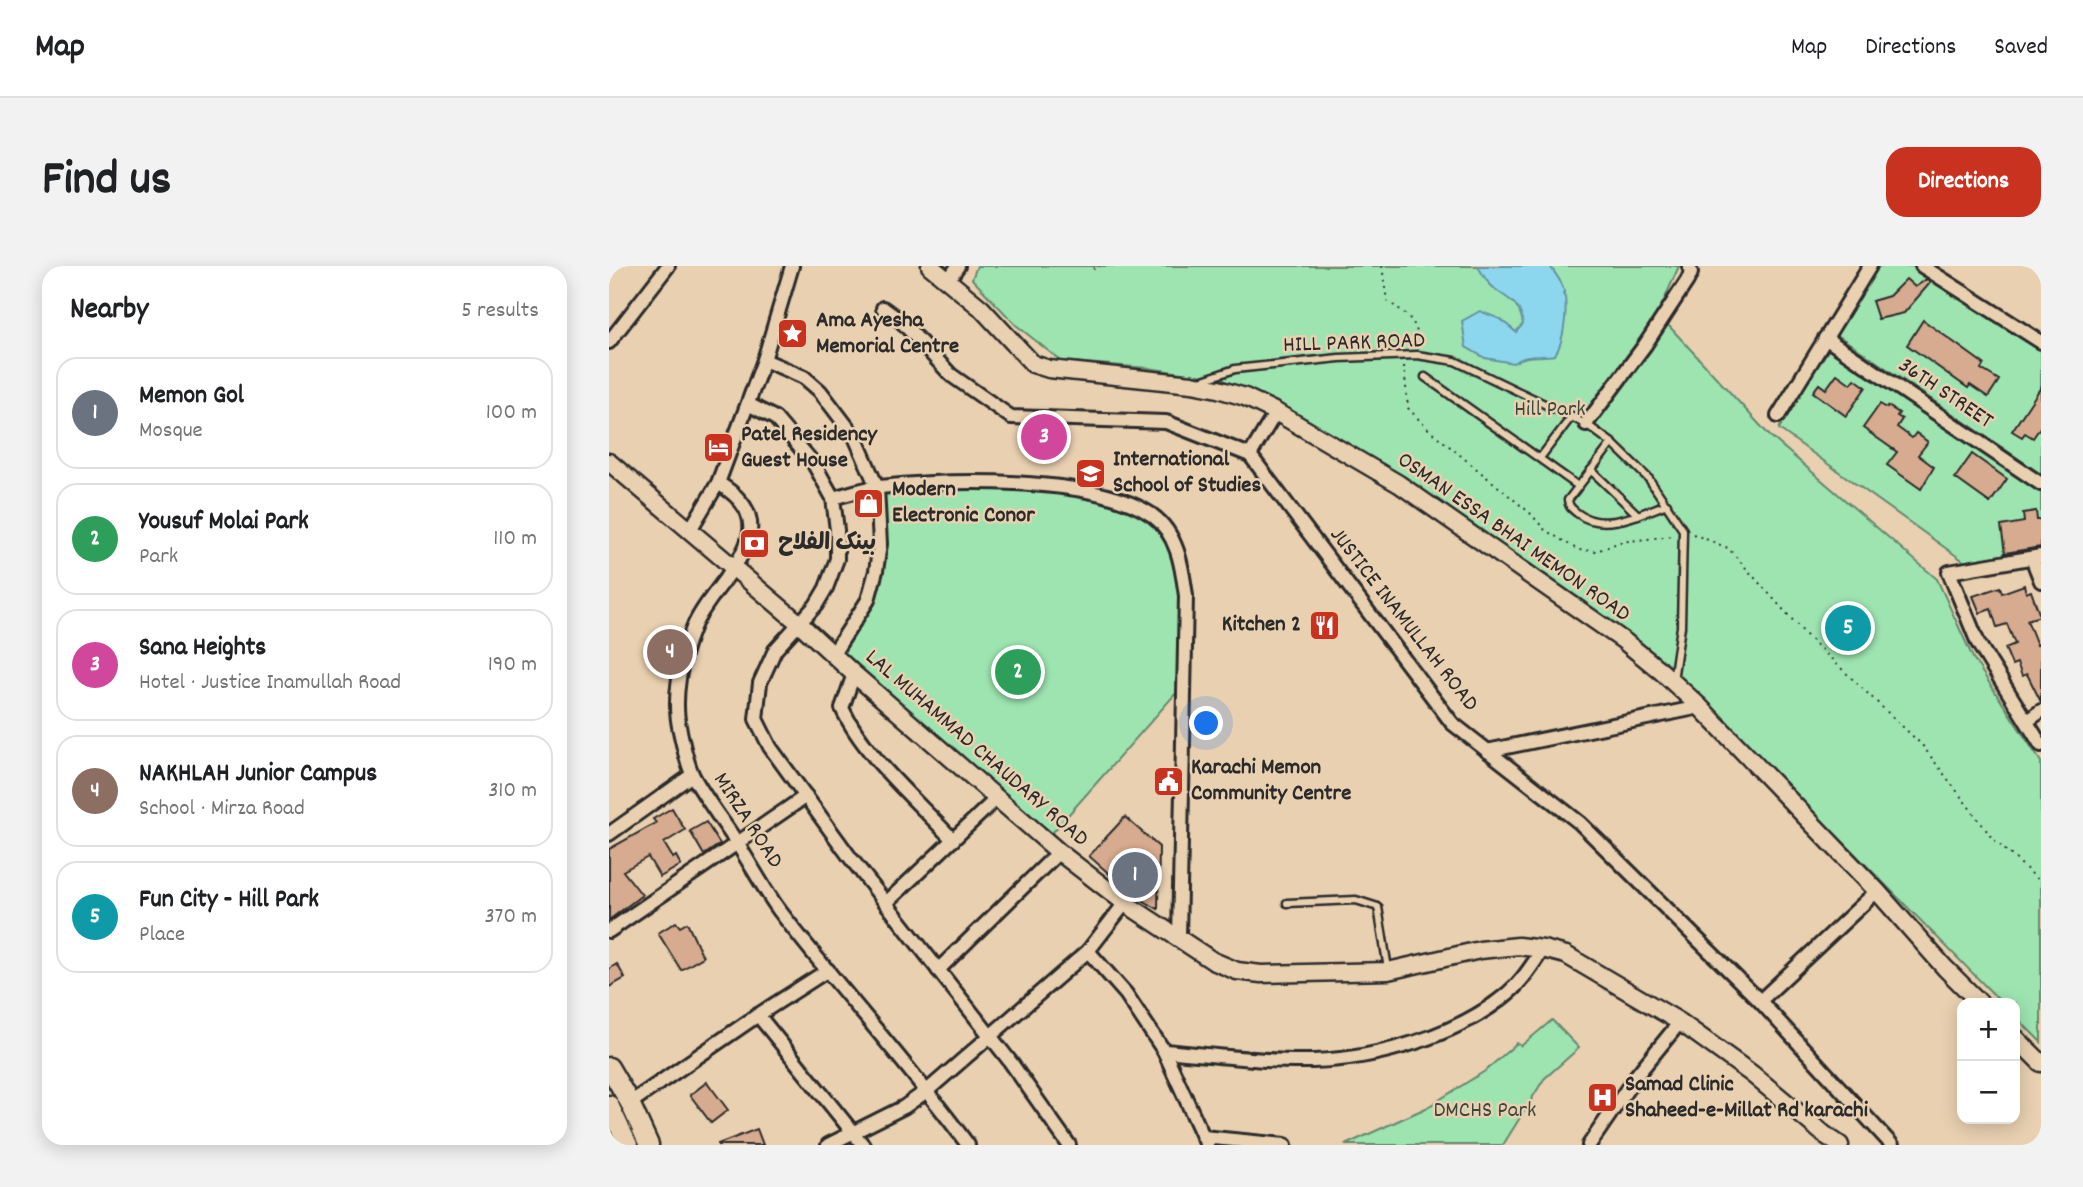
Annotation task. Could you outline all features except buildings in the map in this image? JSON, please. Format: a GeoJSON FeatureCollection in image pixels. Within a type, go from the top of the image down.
{"type":"FeatureCollection","features":[{"type":"Feature","properties":{"kind":"main road"},"geometry":{"type":"LineString","coordinates":[[609,1067],[630,1103],[649,1145]]}},
{"type":"Feature","properties":{"kind":"main road"},"geometry":{"type":"LineString","coordinates":[[609,1105],[628,1145]]}},
{"type":"Feature","properties":{"kind":"street"},"geometry":{"type":"LineString","coordinates":[[609,342],[668,266]]}},
{"type":"Feature","properties":{"kind":"street"},"geometry":{"type":"LineString","coordinates":[[690,530],[718,484],[764,360],[792,266]]}},
{"type":"Feature","properties":{"kind":"street","name":"OSMAN ESSA BHAI MEMON ROAD"},"geometry":{"type":"LineString","coordinates":[[930,266],[954,273],[981,308],[1033,364],[1062,371],[1192,384],[1245,397],[1276,412],[1399,484],[1614,635],[1673,681],[1877,891],[1975,998]]}},
{"type":"Feature","properties":{"kind":"street"},"geometry":{"type":"LineString","coordinates":[[1586,424],[1645,345],[1687,281],[1691,273],[1689,266]]}},
{"type":"Feature","properties":{"kind":"street"},"geometry":{"type":"LineString","coordinates":[[1778,416],[1870,266]]}},
{"type":"Feature","properties":{"kind":"street"},"geometry":{"type":"LineString","coordinates":[[1922,266],[2041,342]]}},
{"type":"Feature","properties":{"kind":"street"},"geometry":{"type":"LineString","coordinates":[[883,308],[901,321],[951,375],[1011,417],[1166,422],[1250,455],[1276,412]]}},
{"type":"Feature","properties":{"kind":"street","name":"36TH STREET"},"geometry":{"type":"LineString","coordinates":[[1825,338],[2041,484]]}},
{"type":"Feature","properties":{"kind":"street"},"geometry":{"type":"LineString","coordinates":[[764,360],[804,377],[820,391],[855,437],[877,487],[880,544],[876,571],[868,600],[833,654]]}},
{"type":"Feature","properties":{"kind":"street"},"geometry":{"type":"LineString","coordinates":[[748,404],[775,418],[814,464],[833,498],[837,530],[837,559],[816,606],[775,650],[760,683],[756,719],[770,747],[806,796],[1069,1145]]}},
{"type":"Feature","properties":{"kind":"street","name":"JUSTICE INAMULLAH ROAD"},"geometry":{"type":"LineString","coordinates":[[1250,455],[1452,723],[1580,823],[1760,1001],[1888,1144]]}},
{"type":"Feature","properties":{"kind":"street","name":"LAL MUHAMMAD CHAUDARY ROAD"},"geometry":{"type":"LineString","coordinates":[[609,462],[800,624],[1059,852],[1125,903],[1213,961],[1237,971],[1261,974],[1388,971],[1480,950],[1518,946],[1566,955],[1680,1023],[1752,1074],[1840,1145]]}},
{"type":"Feature","properties":{"kind":"street"},"geometry":{"type":"LineString","coordinates":[[833,498],[877,487],[976,481],[1100,494],[1125,502],[1152,516],[1168,531],[1180,558],[1187,596],[1179,937]]}},
{"type":"Feature","properties":{"kind":"street","name":"MIRZA ROAD"},"geometry":{"type":"LineString","coordinates":[[718,484],[728,489],[741,503],[751,523],[749,542],[693,627],[678,680],[679,728],[692,775],[778,908],[928,1090],[968,1145]]}},
{"type":"Feature","properties":{"kind":"street"},"geometry":{"type":"LineString","coordinates":[[2041,581],[2037,557],[1949,572],[1978,643],[2041,744]]}},
{"type":"Feature","properties":{"kind":"street"},"geometry":{"type":"LineString","coordinates":[[854,674],[842,708],[850,724],[869,750],[953,840]]}},
{"type":"Feature","properties":{"kind":"street"},"geometry":{"type":"LineString","coordinates":[[1487,751],[1700,706]]}},
{"type":"Feature","properties":{"kind":"street"},"geometry":{"type":"LineString","coordinates":[[2027,721],[2041,711]]}},
{"type":"Feature","properties":{"kind":"street"},"geometry":{"type":"LineString","coordinates":[[609,834],[692,775]]}},
{"type":"Feature","properties":{"kind":"street"},"geometry":{"type":"LineString","coordinates":[[609,931],[806,796]]}},
{"type":"Feature","properties":{"kind":"street"},"geometry":{"type":"LineString","coordinates":[[886,903],[997,798]]}},
{"type":"Feature","properties":{"kind":"street"},"geometry":{"type":"LineString","coordinates":[[938,970],[1059,852]]}},
{"type":"Feature","properties":{"kind":"street"},"geometry":{"type":"LineString","coordinates":[[1760,1001],[1877,891]]}},
{"type":"Feature","properties":{"kind":"street"},"geometry":{"type":"LineString","coordinates":[[828,1145],[904,1107],[928,1090],[1088,951],[1125,903]]}},
{"type":"Feature","properties":{"kind":"street"},"geometry":{"type":"LineString","coordinates":[[1164,1052],[1311,1061],[1358,1057],[1411,1044],[1455,1026],[1506,995],[1525,975],[1543,949]]}},
{"type":"Feature","properties":{"kind":"street"},"geometry":{"type":"LineString","coordinates":[[1088,951],[1126,994],[1164,1052],[1205,1141],[1285,1145]]}},
{"type":"Feature","properties":{"kind":"street"},"geometry":{"type":"LineString","coordinates":[[630,1103],[758,1014],[828,970]]}},
{"type":"Feature","properties":{"kind":"street"},"geometry":{"type":"LineString","coordinates":[[758,1014],[863,1145]]}},
{"type":"Feature","properties":{"kind":"street"},"geometry":{"type":"LineString","coordinates":[[1589,1145],[1636,1076],[1680,1023]]}},
{"type":"Feature","properties":{"kind":"street"},"geometry":{"type":"LineString","coordinates":[[2020,1042],[2041,1063]]}},
{"type":"Feature","properties":{"kind":"lane","name":"HILL PARK ROAD"},"geometry":{"type":"LineString","coordinates":[[1192,384],[1235,369],[1339,358],[1417,355],[1454,362],[1572,416],[1612,443],[1649,479],[1683,530]]}},
{"type":"Feature","properties":{"kind":"lane"},"geometry":{"type":"LineString","coordinates":[[1425,377],[1579,486]]}},
{"type":"Feature","properties":{"kind":"lane"},"geometry":{"type":"LineString","coordinates":[[1540,458],[1572,416]]}},
{"type":"Feature","properties":{"kind":"lane"},"geometry":{"type":"LineString","coordinates":[[1612,443],[1568,500],[1569,505],[1581,516],[1601,522],[1637,515],[1667,504]]}},
{"type":"Feature","properties":{"kind":"lane"},"geometry":{"type":"LineString","coordinates":[[1591,470],[1637,515]]}},
{"type":"Feature","properties":{"kind":"lane"},"geometry":{"type":"LineString","coordinates":[[1673,681],[1681,627],[1683,530]]}},
{"type":"Feature","properties":{"kind":"lane"},"geometry":{"type":"LineString","coordinates":[[1287,903],[1356,900],[1378,907],[1388,971]]}},
{"type":"Feature","properties":{"kind":"path"},"geometry":{"type":"LineString","coordinates":[[1093,269],[1100,266]]}},
{"type":"Feature","properties":{"kind":"path"},"geometry":{"type":"LineString","coordinates":[[1383,266],[1387,301],[1408,314],[1419,335],[1417,355]]}},
{"type":"Feature","properties":{"kind":"path"},"geometry":{"type":"LineString","coordinates":[[1405,355],[1403,375],[1408,408],[1426,427],[1530,513],[1545,530],[1578,550],[1597,551],[1620,542],[1671,537],[1683,530],[1728,548],[1806,635],[1922,745],[1993,839],[2041,882]]}},
{"type":"Feature","properties":{"kind":"green space","name":"Hill Park"},"geometry":{"type":"Polygon","coordinates":[[[977,266],[1679,266],[1658,314],[1769,435],[1937,579],[1973,658],[2041,762],[2041,1042],[2020,1021],[2020,998],[1997,998],[1729,726],[1640,642],[1348,448],[1222,379],[1148,368],[1061,361],[1016,325],[972,279],[977,266]]]}},
{"type":"Feature","properties":{"kind":"green space"},"geometry":{"type":"Polygon","coordinates":[[[1873,266],[1913,266],[2041,348],[2041,474],[1833,332],[1873,266]]]}},
{"type":"Feature","properties":{"kind":"green space"},"geometry":{"type":"Polygon","coordinates":[[[1824,345],[1829,345],[2041,489],[2041,549],[1965,562],[1779,429],[1824,345]]]}},
{"type":"Feature","properties":{"kind":"green space"},"geometry":{"type":"Polygon","coordinates":[[[877,487],[1069,489],[1152,516],[1180,558],[1185,683],[1046,840],[833,654],[876,571],[877,487]]]}},
{"type":"Feature","properties":{"kind":"green space","name":"DMCHS Park"},"geometry":{"type":"Polygon","coordinates":[[[1552,1020],[1579,1048],[1544,1079],[1503,1145],[1345,1145],[1426,1108],[1485,1071],[1517,1043],[1521,1046],[1552,1020]]]}},
{"type":"Feature","properties":{"kind":"water"},"geometry":{"type":"Polygon","coordinates":[[[1478,266],[1550,266],[1562,285],[1565,301],[1563,331],[1555,355],[1528,357],[1513,363],[1485,358],[1466,347],[1462,321],[1480,311],[1500,319],[1516,332],[1523,324],[1517,306],[1490,284],[1478,266]]]}},
{"type":"Feature","properties":{"kind":"place","name":"Ama Ayesha Memorial Centre"},"geometry":{"type":"Point","coordinates":[793,334]}},
{"type":"Feature","properties":{"kind":"place","name":"Sana Heights"},"geometry":{"type":"Point","coordinates":[1044,437]}},
{"type":"Feature","properties":{"kind":"place","name":"Patel Residency Guest House"},"geometry":{"type":"Point","coordinates":[718,448]}},
{"type":"Feature","properties":{"kind":"place","name":"International School of Studies"},"geometry":{"type":"Point","coordinates":[1090,473]}},
{"type":"Feature","properties":{"kind":"place","name":"Modern Electronic Conor"},"geometry":{"type":"Point","coordinates":[869,503]}},
{"type":"Feature","properties":{"kind":"place","name":"بینک الفلاح"},"geometry":{"type":"Point","coordinates":[755,544]}},
{"type":"Feature","properties":{"kind":"place","name":"Kitchen 2"},"geometry":{"type":"Point","coordinates":[1324,625]}},
{"type":"Feature","properties":{"kind":"place","name":"Fun City - Hill Park"},"geometry":{"type":"Point","coordinates":[1848,628]}},
{"type":"Feature","properties":{"kind":"place","name":"NAKHLAH Junior Campus"},"geometry":{"type":"Point","coordinates":[670,652]}},
{"type":"Feature","properties":{"kind":"place","name":"Yousuf Molai Park"},"geometry":{"type":"Point","coordinates":[1018,672]}},
{"type":"Feature","properties":{"kind":"place","name":"Karachi Memon Community Centre"},"geometry":{"type":"Point","coordinates":[1168,781]}},
{"type":"Feature","properties":{"kind":"place","name":"Memon Gol"},"geometry":{"type":"Point","coordinates":[1135,875]}},
{"type":"Feature","properties":{"kind":"place","name":"Samad Clinic Shaheed-e-Millat Rd karachi"},"geometry":{"type":"Point","coordinates":[1602,1098]}}]}
